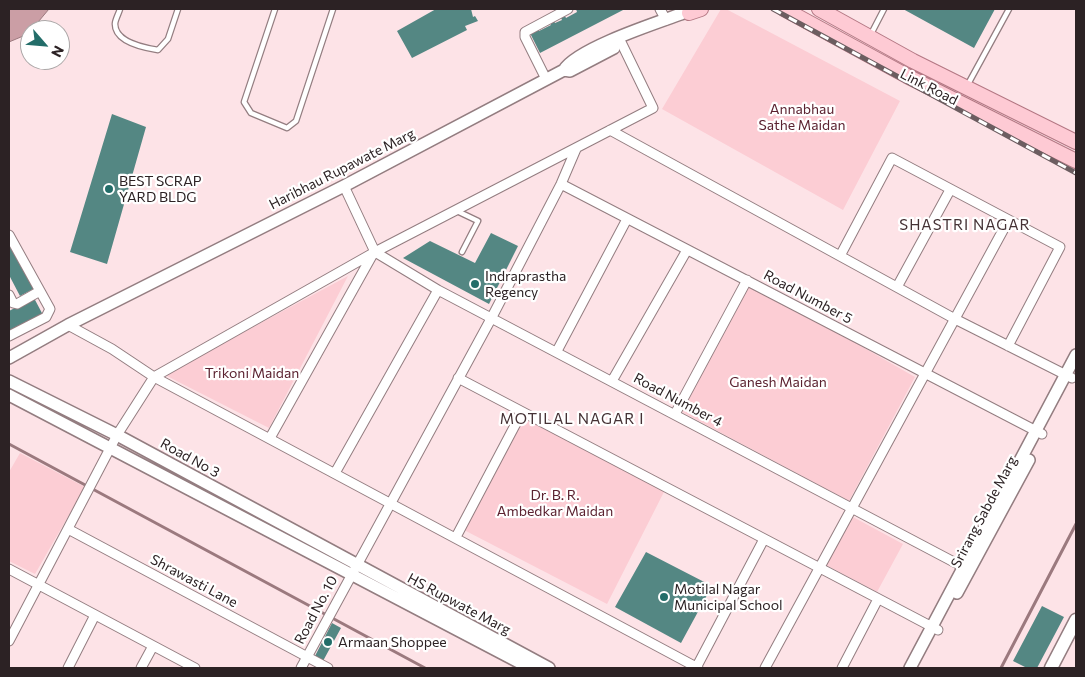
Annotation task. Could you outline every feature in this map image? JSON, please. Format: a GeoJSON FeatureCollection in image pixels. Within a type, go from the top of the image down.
{"type":"FeatureCollection","features":[{"type":"Feature","properties":{"kind":"main road","name":"Link Road"},"geometry":{"type":"LineString","coordinates":[[784,9],[907,76],[1076,161]]}},
{"type":"Feature","properties":{"kind":"main road","name":"Link Road"},"geometry":{"type":"LineString","coordinates":[[819,9],[966,87],[1076,142]]}},
{"type":"Feature","properties":{"kind":"main road"},"geometry":{"type":"LineString","coordinates":[[1051,668],[1076,620]]}},
{"type":"Feature","properties":{"kind":"street"},"geometry":{"type":"LineString","coordinates":[[546,79],[525,37],[525,32],[568,9]]}},
{"type":"Feature","properties":{"kind":"street"},"geometry":{"type":"LineString","coordinates":[[9,641],[94,478],[154,377],[374,252],[653,108],[621,41],[684,18],[690,10]]}},
{"type":"Feature","properties":{"kind":"street","name":"Haribhau Rupawate Marg"},"geometry":{"type":"LineString","coordinates":[[9,358],[68,325],[344,186],[564,70],[569,61],[621,41],[663,14],[690,10]]}},
{"type":"Feature","properties":{"kind":"street"},"geometry":{"type":"LineString","coordinates":[[610,130],[955,319],[1008,346],[1071,374]]}},
{"type":"Feature","properties":{"kind":"street","name":"Road No. 10"},"geometry":{"type":"LineString","coordinates":[[300,668],[492,317],[561,184],[576,149]]}},
{"type":"Feature","properties":{"kind":"street"},"geometry":{"type":"LineString","coordinates":[[840,256],[892,158],[1060,247],[1008,346]]}},
{"type":"Feature","properties":{"kind":"street","name":"Road Number 5"},"geometry":{"type":"LineString","coordinates":[[561,184],[1039,433]]}},
{"type":"Feature","properties":{"kind":"street"},"geometry":{"type":"LineString","coordinates":[[344,186],[374,252]]}},
{"type":"Feature","properties":{"kind":"street"},"geometry":{"type":"LineString","coordinates":[[897,287],[950,190]]}},
{"type":"Feature","properties":{"kind":"street"},"geometry":{"type":"LineString","coordinates":[[557,351],[628,219]]}},
{"type":"Feature","properties":{"kind":"street"},"geometry":{"type":"LineString","coordinates":[[765,668],[1008,221]]}},
{"type":"Feature","properties":{"kind":"street"},"geometry":{"type":"LineString","coordinates":[[9,235],[50,309],[48,314],[9,336]]}},
{"type":"Feature","properties":{"kind":"street"},"geometry":{"type":"LineString","coordinates":[[612,381],[687,250]]}},
{"type":"Feature","properties":{"kind":"street"},"geometry":{"type":"LineString","coordinates":[[270,438],[374,252]]}},
{"type":"Feature","properties":{"kind":"street","name":"Road Number 4"},"geometry":{"type":"LineString","coordinates":[[374,252],[438,290],[966,568]]}},
{"type":"Feature","properties":{"kind":"street"},"geometry":{"type":"LineString","coordinates":[[675,414],[747,280]]}},
{"type":"Feature","properties":{"kind":"street"},"geometry":{"type":"LineString","coordinates":[[335,472],[438,290]]}},
{"type":"Feature","properties":{"kind":"street"},"geometry":{"type":"LineString","coordinates":[[9,295],[13,303],[17,304],[40,292]]}},
{"type":"Feature","properties":{"kind":"street"},"geometry":{"type":"LineString","coordinates":[[68,325],[112,349],[154,377],[335,472],[697,668],[764,539]]}},
{"type":"Feature","properties":{"kind":"street","name":"Srirang Sabde Marg"},"geometry":{"type":"LineString","coordinates":[[918,668],[934,629],[1071,374],[1076,355]]}},
{"type":"Feature","properties":{"kind":"street"},"geometry":{"type":"LineString","coordinates":[[458,378],[934,629],[910,668]]}},
{"type":"Feature","properties":{"kind":"street","name":"Road No 3"},"geometry":{"type":"LineString","coordinates":[[9,381],[118,435],[352,570]]}},
{"type":"Feature","properties":{"kind":"street"},"geometry":{"type":"LineString","coordinates":[[9,395],[352,570]]}},
{"type":"Feature","properties":{"kind":"street"},"geometry":{"type":"LineString","coordinates":[[456,537],[522,412]]}},
{"type":"Feature","properties":{"kind":"street","name":"Shrawasti Lane"},"geometry":{"type":"LineString","coordinates":[[68,529],[328,668]]}},
{"type":"Feature","properties":{"kind":"street"},"geometry":{"type":"LineString","coordinates":[[9,569],[195,668]]}},
{"type":"Feature","properties":{"kind":"street","name":"HS Rupwate Marg"},"geometry":{"type":"LineString","coordinates":[[352,570],[502,648],[549,668]]}},
{"type":"Feature","properties":{"kind":"street"},"geometry":{"type":"LineString","coordinates":[[842,668],[878,599]]}},
{"type":"Feature","properties":{"kind":"street"},"geometry":{"type":"LineString","coordinates":[[68,668],[95,615]]}},
{"type":"Feature","properties":{"kind":"street"},"geometry":{"type":"LineString","coordinates":[[141,668],[153,646]]}},
{"type":"Feature","properties":{"kind":"street"},"geometry":{"type":"LineString","coordinates":[[502,648],[530,668]]}},
{"type":"Feature","properties":{"kind":"lane"},"geometry":{"type":"LineString","coordinates":[[120,9],[115,25],[119,35],[138,46],[158,50],[168,39],[178,9]]}},
{"type":"Feature","properties":{"kind":"lane"},"geometry":{"type":"LineString","coordinates":[[275,9],[244,102],[251,113],[287,128],[296,121],[333,9]]}},
{"type":"Feature","properties":{"kind":"lane"},"geometry":{"type":"LineString","coordinates":[[870,37],[884,9]]}},
{"type":"Feature","properties":{"kind":"lane"},"geometry":{"type":"LineString","coordinates":[[966,87],[1009,9]]}},
{"type":"Feature","properties":{"kind":"lane"},"geometry":{"type":"LineString","coordinates":[[456,210],[478,221],[462,252]]}},
{"type":"Feature","properties":{"kind":"green space","name":"Annabhau Sathe Maidan"},"geometry":{"type":"Polygon","coordinates":[[[721,9],[726,9],[900,101],[843,210],[662,109],[721,9]]]}},
{"type":"Feature","properties":{"kind":"green space","name":"Trikoni Maidan"},"geometry":{"type":"Polygon","coordinates":[[[348,276],[269,428],[161,373],[177,368],[348,276]]]}},
{"type":"Feature","properties":{"kind":"green space","name":"Ganesh Maidan"},"geometry":{"type":"Polygon","coordinates":[[[747,281],[915,377],[849,501],[682,412],[747,281]]]}},
{"type":"Feature","properties":{"kind":"green space","name":"Dr. B. R. Ambedkar Maidan"},"geometry":{"type":"Polygon","coordinates":[[[525,413],[666,488],[607,604],[464,530],[525,413]]]}},
{"type":"Feature","properties":{"kind":"green space"},"geometry":{"type":"Polygon","coordinates":[[[20,453],[85,487],[35,574],[9,561],[9,472],[20,453]]]}},
{"type":"Feature","properties":{"kind":"green space"},"geometry":{"type":"Polygon","coordinates":[[[853,517],[903,544],[877,592],[826,565],[853,517]]]}},
{"type":"Feature","properties":{"kind":"shaded area"},"geometry":{"type":"Polygon","coordinates":[[[9,9],[49,9],[40,20],[20,20],[20,37],[9,42],[9,9]]]}},
{"type":"Feature","properties":{"kind":"building"},"geometry":{"type":"Polygon","coordinates":[[[436,9],[471,9],[473,17],[475,16],[478,21],[465,26],[467,30],[412,58],[397,31],[436,9]]]}},
{"type":"Feature","properties":{"kind":"building"},"geometry":{"type":"Polygon","coordinates":[[[576,9],[625,9],[540,53],[529,31],[537,27],[539,31],[551,25],[550,23],[554,21],[555,23],[562,20],[560,16],[564,14],[566,18],[577,12],[576,9]]]}},
{"type":"Feature","properties":{"kind":"building"},"geometry":{"type":"Polygon","coordinates":[[[903,9],[995,9],[974,48],[903,9]]]}},
{"type":"Feature","properties":{"kind":"building","name":"BEST SCRAP YARD BLDG"},"geometry":{"type":"Polygon","coordinates":[[[112,114],[146,127],[107,264],[70,252],[112,114]]]}},
{"type":"Feature","properties":{"kind":"building","name":"Indraprastha Regency"},"geometry":{"type":"Polygon","coordinates":[[[491,233],[518,246],[489,304],[403,258],[430,241],[475,263],[491,233]]]}},
{"type":"Feature","properties":{"kind":"building"},"geometry":{"type":"Polygon","coordinates":[[[9,241],[35,288],[20,296],[9,275],[9,241]]]}},
{"type":"Feature","properties":{"kind":"building"},"geometry":{"type":"Polygon","coordinates":[[[34,298],[43,315],[9,332],[9,311],[34,298]]]}},
{"type":"Feature","properties":{"kind":"building","name":"Motilal Nagar Municipal School"},"geometry":{"type":"Polygon","coordinates":[[[646,552],[712,586],[681,643],[615,607],[646,552]]]}},
{"type":"Feature","properties":{"kind":"building"},"geometry":{"type":"Polygon","coordinates":[[[1042,606],[1064,617],[1037,668],[1027,668],[1013,661],[1042,606]]]}},
{"type":"Feature","properties":{"kind":"building","name":"Armaan Shoppee"},"geometry":{"type":"Polygon","coordinates":[[[332,623],[341,628],[323,661],[315,656],[332,623]]]}},
{"type":"Feature","properties":{"kind":"waterway"},"geometry":{"type":"LineString","coordinates":[[9,444],[425,668]]}},
{"type":"Feature","properties":{"kind":"waterway"},"geometry":{"type":"LineString","coordinates":[[1001,668],[1076,524]]}},
{"type":"Feature","properties":{"kind":"railway"},"geometry":{"type":"LineString","coordinates":[[773,9],[1076,173]]}},
{"type":"Feature","properties":{"kind":"place","name":"BEST SCRAP YARD BLDG"},"geometry":{"type":"Point","coordinates":[109,189]}},
{"type":"Feature","properties":{"kind":"place","name":"Indraprastha Regency"},"geometry":{"type":"Point","coordinates":[475,284]}},
{"type":"Feature","properties":{"kind":"place","name":"Motilal Nagar Municipal School"},"geometry":{"type":"Point","coordinates":[664,597]}},
{"type":"Feature","properties":{"kind":"place","name":"Armaan Shoppee"},"geometry":{"type":"Point","coordinates":[328,642]}},
{"type":"Feature","properties":{"kind":"district","name":"SHASTRI NAGAR"},"geometry":{"type":"Point","coordinates":[965,225]}},
{"type":"Feature","properties":{"kind":"district","name":"MOTILAL NAGAR I"},"geometry":{"type":"Point","coordinates":[572,419]}}]}
